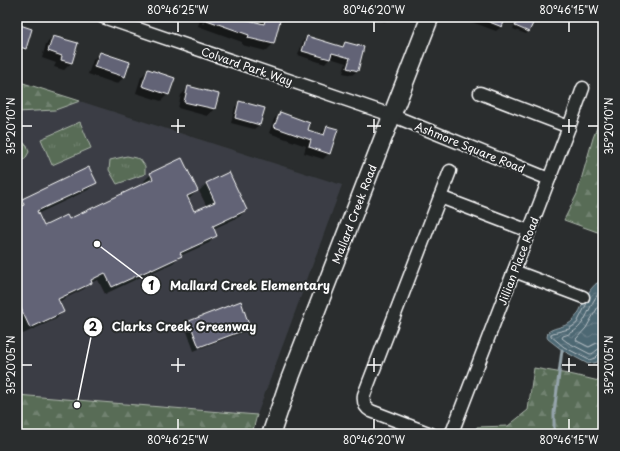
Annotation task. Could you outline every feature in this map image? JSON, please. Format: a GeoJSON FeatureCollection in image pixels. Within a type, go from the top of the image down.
{"type":"FeatureCollection","features":[{"type":"Feature","properties":{"kind":"main road","name":"Mallard Creek Road"},"geometry":{"type":"LineString","coordinates":[[271,434],[289,381],[430,17]]}},
{"type":"Feature","properties":{"kind":"street","name":"Colvard Park Way"},"geometry":{"type":"LineString","coordinates":[[107,18],[391,116]]}},
{"type":"Feature","properties":{"kind":"street","name":"Jillian Place Road"},"geometry":{"type":"LineString","coordinates":[[450,434],[456,423],[530,231],[583,88]]}},
{"type":"Feature","properties":{"kind":"street"},"geometry":{"type":"LineString","coordinates":[[480,93],[569,128]]}},
{"type":"Feature","properties":{"kind":"street","name":"Ashmore Square Road"},"geometry":{"type":"LineString","coordinates":[[391,116],[549,179]]}},
{"type":"Feature","properties":{"kind":"street"},"geometry":{"type":"LineString","coordinates":[[431,434],[371,411],[365,406],[363,400],[450,171]]}},
{"type":"Feature","properties":{"kind":"street"},"geometry":{"type":"LineString","coordinates":[[440,197],[530,231]]}},
{"type":"Feature","properties":{"kind":"street"},"geometry":{"type":"LineString","coordinates":[[514,271],[582,297]]}},
{"type":"Feature","properties":{"kind":"shaded area"},"geometry":{"type":"Polygon","coordinates":[[[17,81],[342,185],[257,415],[17,395],[17,81]]]}},
{"type":"Feature","properties":{"kind":"green space"},"geometry":{"type":"Polygon","coordinates":[[[17,81],[80,101],[55,110],[17,112],[17,81]]]}},
{"type":"Feature","properties":{"kind":"green space"},"geometry":{"type":"Polygon","coordinates":[[[603,112],[603,234],[564,220],[577,194],[593,138],[603,112]]]}},
{"type":"Feature","properties":{"kind":"green space"},"geometry":{"type":"Polygon","coordinates":[[[80,122],[91,148],[52,165],[41,139],[80,122]]]}},
{"type":"Feature","properties":{"kind":"green space"},"geometry":{"type":"Polygon","coordinates":[[[19,141],[27,145],[29,152],[25,159],[17,161],[17,142],[19,141]]]}},
{"type":"Feature","properties":{"kind":"green space"},"geometry":{"type":"Polygon","coordinates":[[[127,156],[140,159],[145,166],[145,174],[117,184],[109,170],[110,160],[127,156]]]}},
{"type":"Feature","properties":{"kind":"green space"},"geometry":{"type":"Polygon","coordinates":[[[534,368],[603,382],[603,434],[473,434],[477,427],[508,426],[528,410],[534,368]]]}},
{"type":"Feature","properties":{"kind":"green space"},"geometry":{"type":"Polygon","coordinates":[[[17,395],[257,415],[252,434],[17,434],[17,395]]]}},
{"type":"Feature","properties":{"kind":"water"},"geometry":{"type":"Polygon","coordinates":[[[600,281],[603,281],[603,355],[598,362],[588,364],[562,350],[547,337],[548,332],[570,323],[573,320],[591,289],[600,281]]]}},
{"type":"Feature","properties":{"kind":"building"},"geometry":{"type":"Polygon","coordinates":[[[201,17],[237,17],[264,24],[266,17],[281,17],[274,44],[248,38],[249,35],[201,17]]]}},
{"type":"Feature","properties":{"kind":"building"},"geometry":{"type":"Polygon","coordinates":[[[477,17],[506,17],[502,27],[477,17]]]}},
{"type":"Feature","properties":{"kind":"building"},"geometry":{"type":"Polygon","coordinates":[[[519,17],[530,17],[535,19],[529,32],[515,26],[519,17]]]}},
{"type":"Feature","properties":{"kind":"building"},"geometry":{"type":"Polygon","coordinates":[[[17,24],[32,29],[26,49],[17,46],[17,24]]]}},
{"type":"Feature","properties":{"kind":"building"},"geometry":{"type":"Polygon","coordinates":[[[53,36],[78,43],[72,63],[61,60],[62,56],[48,51],[53,36]]]}},
{"type":"Feature","properties":{"kind":"building"},"geometry":{"type":"Polygon","coordinates":[[[307,36],[343,47],[345,42],[364,47],[358,71],[347,68],[350,58],[332,53],[330,59],[302,51],[307,36]]]}},
{"type":"Feature","properties":{"kind":"building"},"geometry":{"type":"Polygon","coordinates":[[[100,52],[130,62],[125,77],[94,67],[100,52]]]}},
{"type":"Feature","properties":{"kind":"building"},"geometry":{"type":"Polygon","coordinates":[[[148,69],[175,78],[169,95],[142,86],[148,69]]]}},
{"type":"Feature","properties":{"kind":"building"},"geometry":{"type":"Polygon","coordinates":[[[188,86],[219,94],[215,109],[184,102],[188,86]]]}},
{"type":"Feature","properties":{"kind":"building"},"geometry":{"type":"Polygon","coordinates":[[[239,101],[265,108],[260,125],[235,118],[239,101]]]}},
{"type":"Feature","properties":{"kind":"building"},"geometry":{"type":"Polygon","coordinates":[[[280,112],[310,123],[308,130],[324,135],[327,126],[338,129],[330,154],[309,147],[311,140],[274,127],[280,112]]]}},
{"type":"Feature","properties":{"kind":"building"},"geometry":{"type":"Polygon","coordinates":[[[182,158],[198,191],[187,196],[194,211],[215,202],[206,183],[229,172],[247,210],[213,226],[217,236],[180,253],[182,256],[152,270],[112,287],[105,273],[91,280],[92,283],[58,299],[64,312],[30,328],[17,300],[17,208],[24,205],[22,199],[89,167],[97,183],[37,211],[44,226],[67,215],[69,219],[153,179],[150,173],[182,158]]]}},
{"type":"Feature","properties":{"kind":"building"},"geometry":{"type":"Polygon","coordinates":[[[241,301],[250,328],[199,347],[189,321],[241,301]]]}},
{"type":"Feature","properties":{"kind":"waterway"},"geometry":{"type":"LineString","coordinates":[[554,434],[554,413],[562,350]]}},
{"type":"Feature","properties":{"kind":"place","name":"Mallard Creek Elementary"},"geometry":{"type":"Point","coordinates":[97,244]}},
{"type":"Feature","properties":{"kind":"place","name":"Clarks Creek Greenway"},"geometry":{"type":"Point","coordinates":[77,405]}}]}
